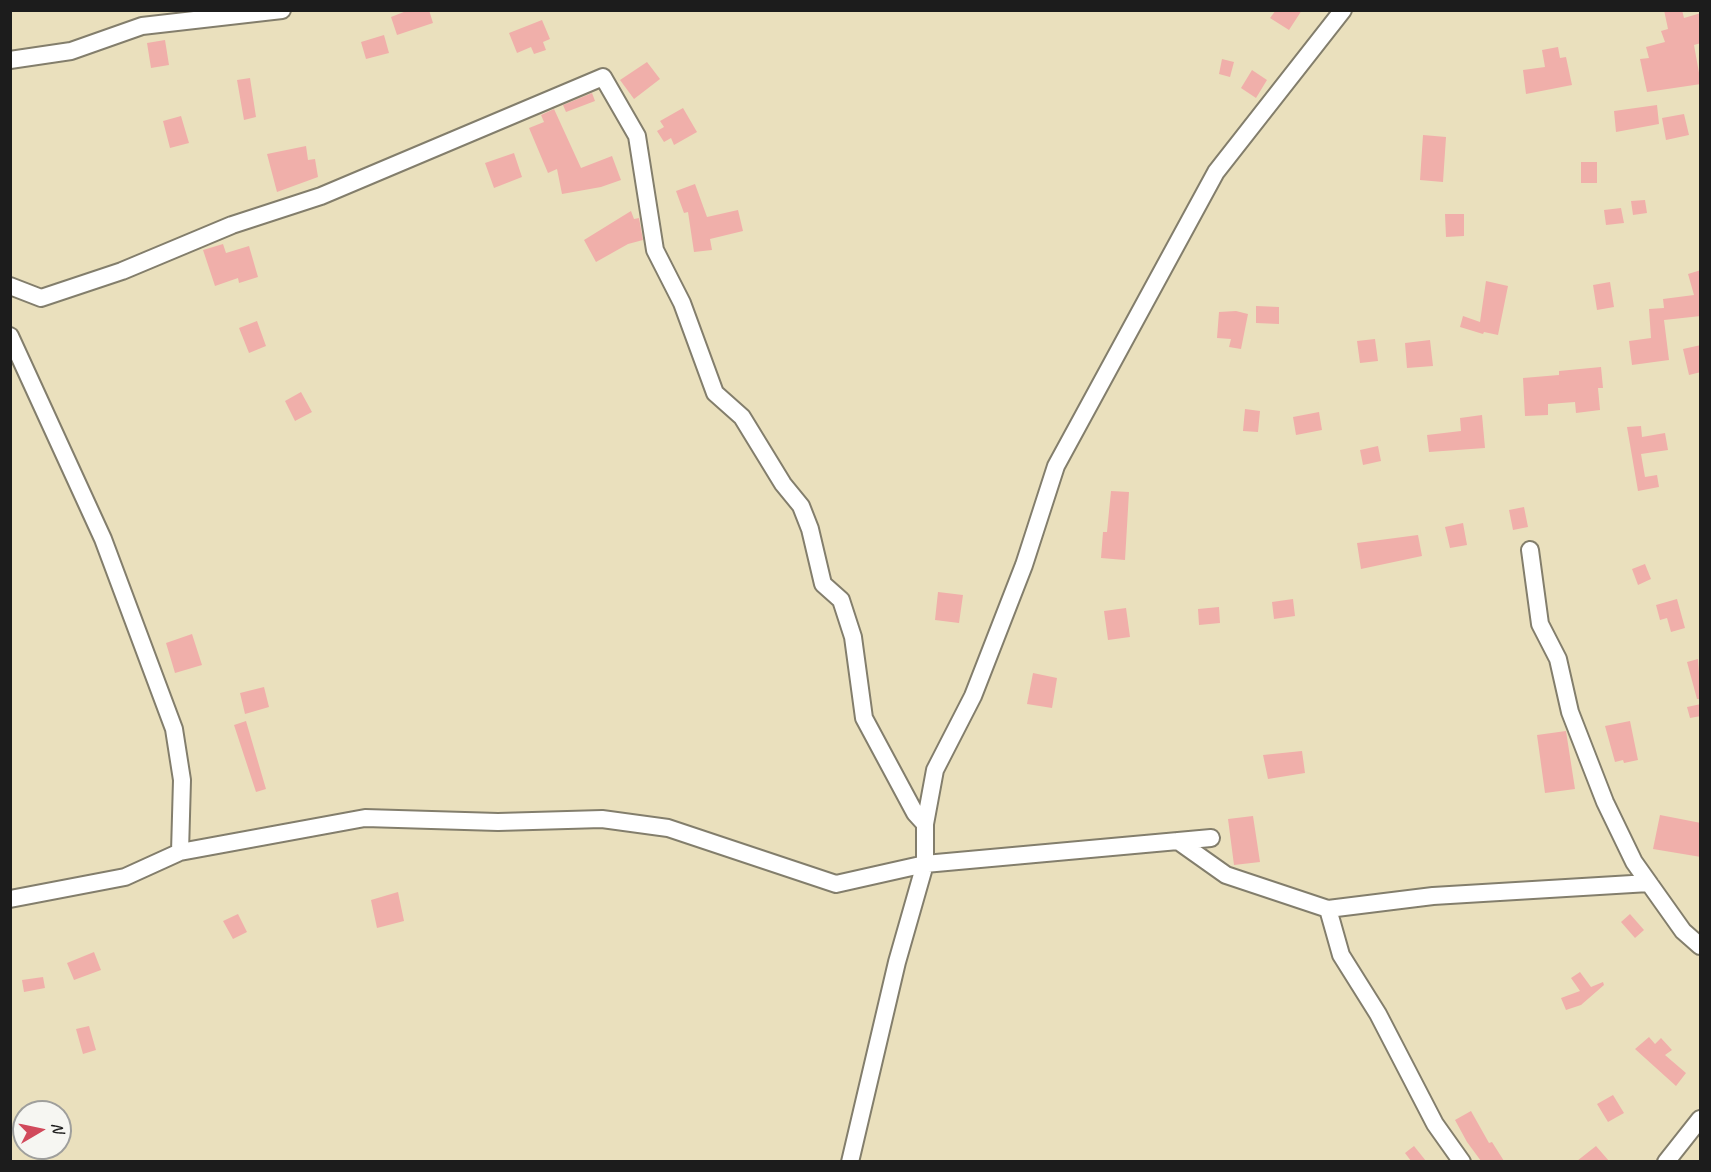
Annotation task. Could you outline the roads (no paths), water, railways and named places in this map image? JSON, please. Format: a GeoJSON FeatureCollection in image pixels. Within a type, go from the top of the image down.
{"type":"FeatureCollection","features":[{"type":"Feature","properties":{"kind":"street"},"geometry":{"type":"LineString","coordinates":[[10,60],[71,51],[142,26],[282,10]]}},
{"type":"Feature","properties":{"kind":"street"},"geometry":{"type":"LineString","coordinates":[[850,1161],[897,962],[925,864],[925,824],[935,770],[973,696],[1024,565],[1056,466],[1216,172],[1343,10]]}},
{"type":"Feature","properties":{"kind":"street"},"geometry":{"type":"LineString","coordinates":[[10,286],[41,298],[122,271],[232,225],[321,196],[603,77],[637,136],[656,250],[682,303],[715,393],[742,417],[783,484],[801,506],[810,529],[823,584],[841,600],[853,637],[864,718],[915,813],[925,824]]}},
{"type":"Feature","properties":{"kind":"street"},"geometry":{"type":"LineString","coordinates":[[10,336],[103,539],[174,729],[182,780],[180,852]]}},
{"type":"Feature","properties":{"kind":"street"},"geometry":{"type":"LineString","coordinates":[[1530,550],[1540,624],[1558,658],[1570,712],[1605,802],[1634,862],[1683,931],[1701,946]]}},
{"type":"Feature","properties":{"kind":"street"},"geometry":{"type":"LineString","coordinates":[[10,899],[125,877],[180,852],[365,818],[498,822],[602,819],[668,828],[836,884],[925,864],[1211,838]]}},
{"type":"Feature","properties":{"kind":"street"},"geometry":{"type":"LineString","coordinates":[[1178,841],[1226,875],[1328,909],[1433,896],[1649,883]]}},
{"type":"Feature","properties":{"kind":"street"},"geometry":{"type":"LineString","coordinates":[[1328,909],[1341,955],[1377,1014],[1435,1125],[1462,1161]]}},
{"type":"Feature","properties":{"kind":"street"},"geometry":{"type":"LineString","coordinates":[[1666,1161],[1701,1119]]}}]}
